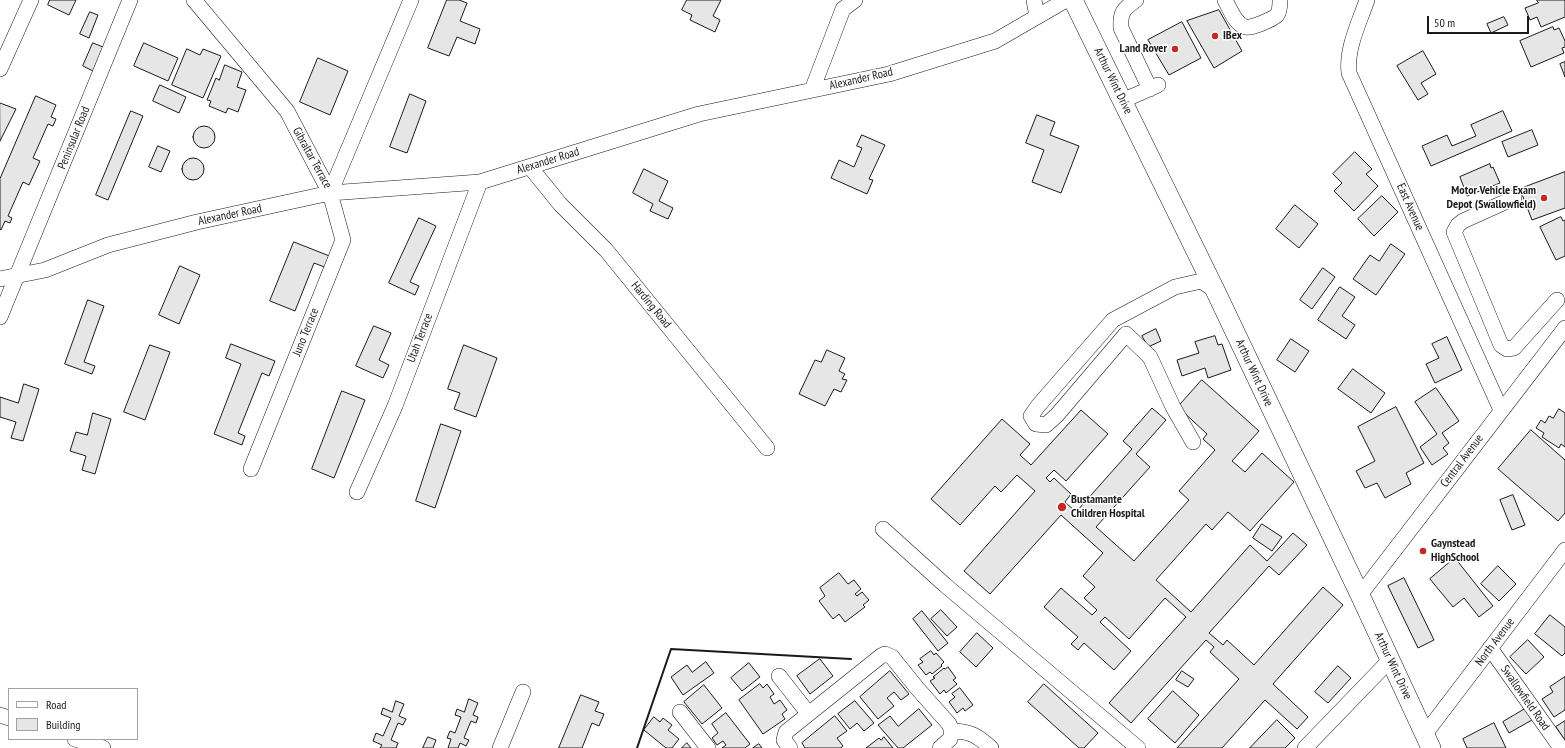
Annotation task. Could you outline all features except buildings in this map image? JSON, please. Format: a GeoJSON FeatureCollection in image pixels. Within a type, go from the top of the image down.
{"type":"FeatureCollection","features":[{"type":"Feature","properties":{"kind":"main road","name":"Arthur Wint Drive"},"geometry":{"type":"LineString","coordinates":[[1073,0],[1215,290],[1428,741]]}},
{"type":"Feature","properties":{"kind":"street"},"geometry":{"type":"LineString","coordinates":[[0,69],[31,0]]}},
{"type":"Feature","properties":{"kind":"street","name":"Peninsular Road"},"geometry":{"type":"LineString","coordinates":[[0,317],[130,0]]}},
{"type":"Feature","properties":{"kind":"street","name":"Gibraltar Terrace"},"geometry":{"type":"LineString","coordinates":[[194,0],[287,112],[330,193]]}},
{"type":"Feature","properties":{"kind":"street","name":"Gibraltar Terrace"},"geometry":{"type":"LineString","coordinates":[[330,193],[411,0]]}},
{"type":"Feature","properties":{"kind":"street"},"geometry":{"type":"LineString","coordinates":[[812,90],[843,9],[855,0]]}},
{"type":"Feature","properties":{"kind":"street"},"geometry":{"type":"LineString","coordinates":[[1034,0],[1038,17]]}},
{"type":"Feature","properties":{"kind":"street","name":"Alexander Road"},"geometry":{"type":"LineString","coordinates":[[0,278],[45,270],[108,245],[197,222],[330,193],[480,182],[699,114],[889,74],[995,41],[1066,0]]}},
{"type":"Feature","properties":{"kind":"street"},"geometry":{"type":"LineString","coordinates":[[1122,101],[1154,87],[1121,28],[1120,17],[1124,10],[1136,0]]}},
{"type":"Feature","properties":{"kind":"street"},"geometry":{"type":"LineString","coordinates":[[1225,0],[1237,22],[1244,27],[1251,28],[1276,15],[1280,8],[1280,0]]}},
{"type":"Feature","properties":{"kind":"street","name":"East Avenue"},"geometry":{"type":"LineString","coordinates":[[1367,0],[1349,53],[1349,73],[1501,410]]}},
{"type":"Feature","properties":{"kind":"street","name":"Harding Road"},"geometry":{"type":"LineString","coordinates":[[530,167],[560,204],[606,250],[766,448]]}},
{"type":"Feature","properties":{"kind":"street","name":"Utah Terrace"},"geometry":{"type":"LineString","coordinates":[[357,492],[394,406],[480,182]]}},
{"type":"Feature","properties":{"kind":"street","name":"Juno Terrace"},"geometry":{"type":"LineString","coordinates":[[251,468],[343,240],[330,193]]}},
{"type":"Feature","properties":{"kind":"street"},"geometry":{"type":"LineString","coordinates":[[1514,198],[1464,221],[1458,225],[1454,232],[1501,345],[1507,349],[1514,348],[1557,300]]}},
{"type":"Feature","properties":{"kind":"street"},"geometry":{"type":"LineString","coordinates":[[1126,334],[1046,425],[1036,424],[1031,416],[1038,406],[1113,320],[1175,287],[1201,281],[1215,290]]}},
{"type":"Feature","properties":{"kind":"street"},"geometry":{"type":"LineString","coordinates":[[1113,320],[1150,357],[1193,442]]}},
{"type":"Feature","properties":{"kind":"street","name":"Central Avenue"},"geometry":{"type":"LineString","coordinates":[[1360,595],[1565,328]]}},
{"type":"Feature","properties":{"kind":"street"},"geometry":{"type":"LineString","coordinates":[[883,530],[945,585],[1138,748]]}},
{"type":"Feature","properties":{"kind":"street","name":"North Avenue"},"geometry":{"type":"LineString","coordinates":[[1428,741],[1490,648],[1565,550]]}},
{"type":"Feature","properties":{"kind":"street","name":"Swallowfield Road"},"geometry":{"type":"LineString","coordinates":[[1490,648],[1561,748]]}},
{"type":"Feature","properties":{"kind":"street"},"geometry":{"type":"LineString","coordinates":[[790,748],[784,740],[784,734],[880,656],[888,654],[949,724],[952,731],[950,739],[940,748]]}},
{"type":"Feature","properties":{"kind":"street"},"geometry":{"type":"LineString","coordinates":[[1305,748],[1390,660]]}},
{"type":"Feature","properties":{"kind":"street"},"geometry":{"type":"LineString","coordinates":[[779,676],[808,713]]}},
{"type":"Feature","properties":{"kind":"street"},"geometry":{"type":"LineString","coordinates":[[500,748],[523,692]]}},
{"type":"Feature","properties":{"kind":"street"},"geometry":{"type":"LineString","coordinates":[[680,712],[708,748]]}},
{"type":"Feature","properties":{"kind":"street"},"geometry":{"type":"LineString","coordinates":[[952,731],[964,731],[981,738],[991,748]]}},
{"type":"Feature","properties":{"kind":"street"},"geometry":{"type":"LineString","coordinates":[[78,740],[103,748]]}},
{"type":"Feature","properties":{"kind":"wall"},"geometry":{"type":"LineString","coordinates":[[637,748],[671,649],[851,659]]}},
{"type":"Feature","properties":{"kind":"place","name":"IBex"},"geometry":{"type":"Point","coordinates":[1215,36]}},
{"type":"Feature","properties":{"kind":"place","name":"Land Rover"},"geometry":{"type":"Point","coordinates":[1175,49]}},
{"type":"Feature","properties":{"kind":"place","name":"Motor Vehicle Exam Depot (Swallowfield)"},"geometry":{"type":"Point","coordinates":[1544,198]}},
{"type":"Feature","properties":{"kind":"place","name":"Bustamante Children Hospital"},"geometry":{"type":"Point","coordinates":[1062,507]}},
{"type":"Feature","properties":{"kind":"place","name":"Gaynstead HighSchool"},"geometry":{"type":"Point","coordinates":[1423,551]}}]}
